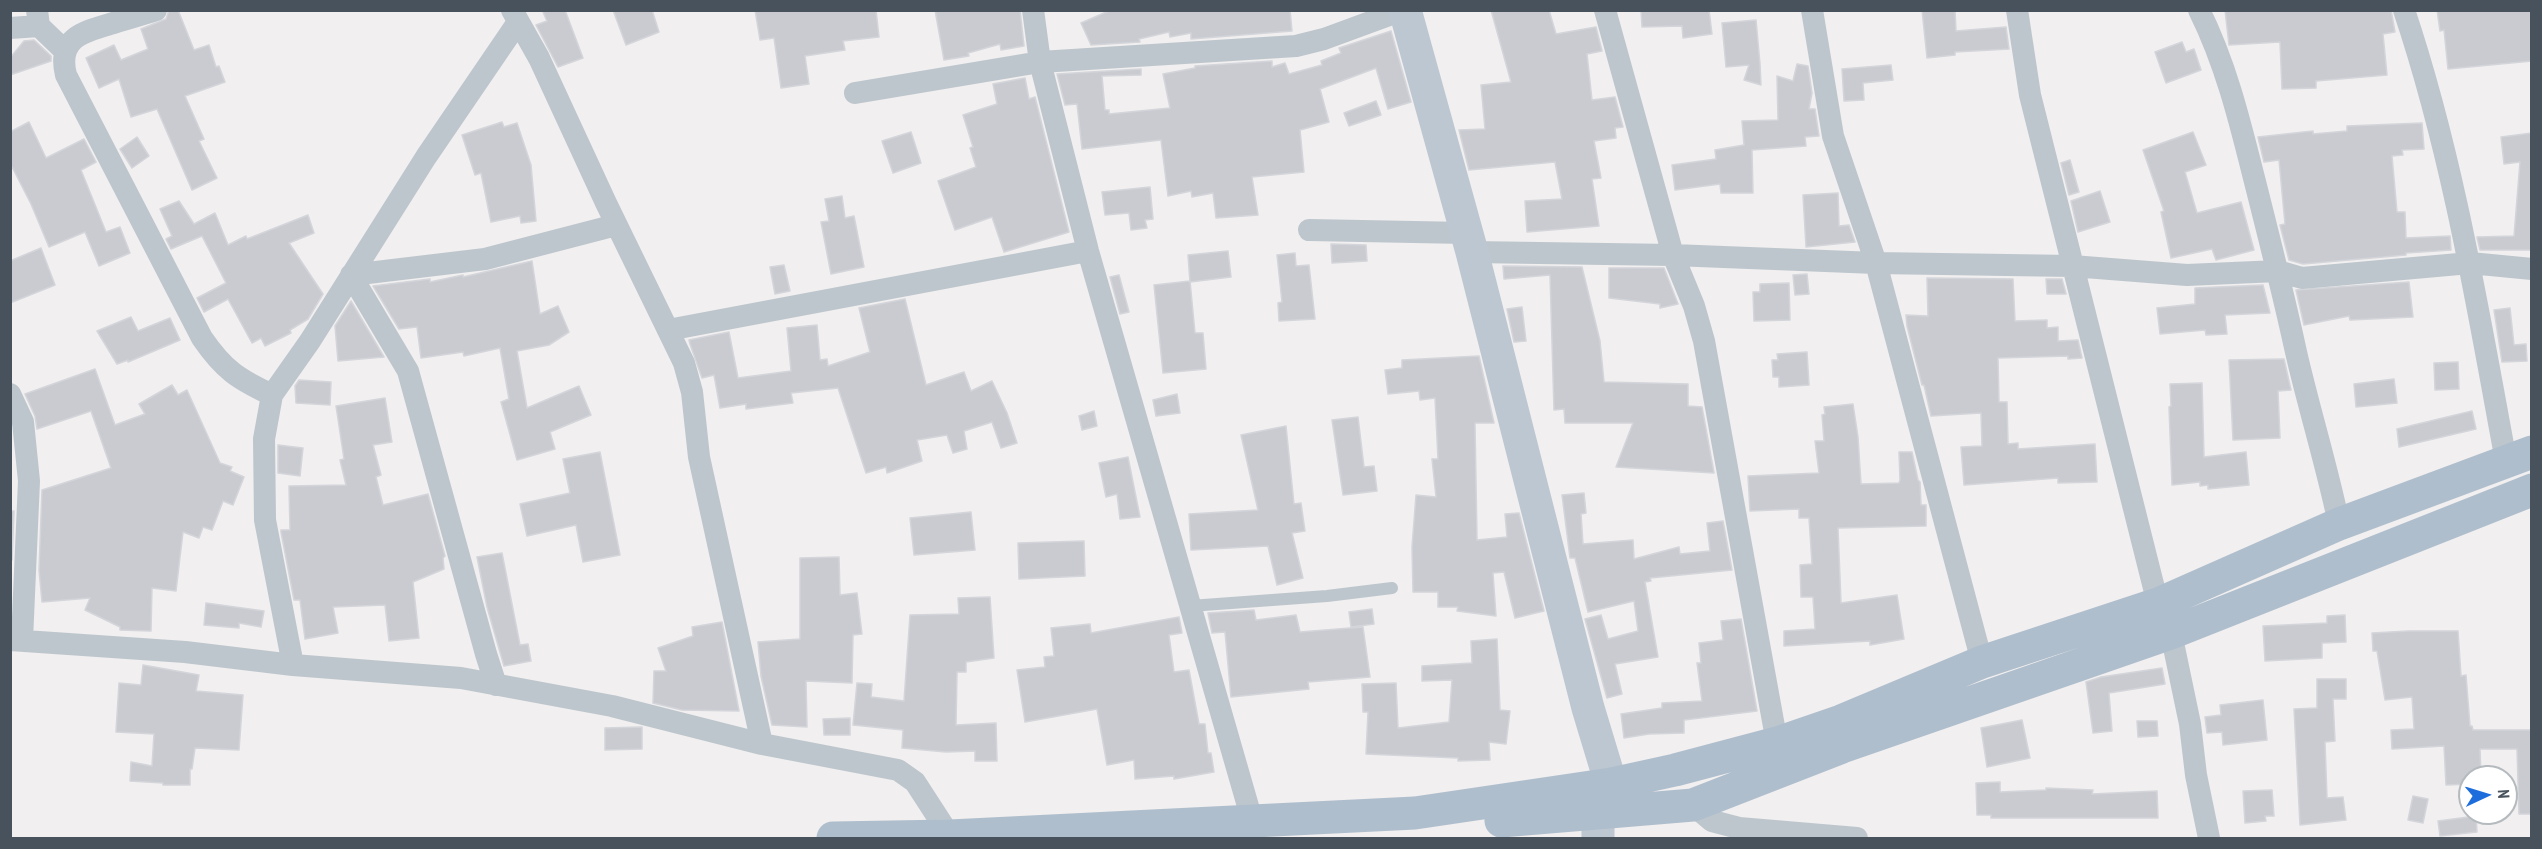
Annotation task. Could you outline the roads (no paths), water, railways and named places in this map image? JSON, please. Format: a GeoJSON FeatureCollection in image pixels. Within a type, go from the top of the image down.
{"type":"FeatureCollection","features":[{"type":"Feature","properties":{"kind":"main road"},"geometry":{"type":"LineString","coordinates":[[1602,811],[1675,770],[1777,743],[1841,721],[1982,662],[2165,618],[2339,524],[2519,456]]}},
{"type":"Feature","properties":{"kind":"main road"},"geometry":{"type":"LineString","coordinates":[[1209,838],[1415,813],[1602,811],[1693,805],[2165,618],[2532,490]]}},
{"type":"Feature","properties":{"kind":"main road"},"geometry":{"type":"LineString","coordinates":[[833,838],[1248,832]]}},
{"type":"Feature","properties":{"kind":"street"},"geometry":{"type":"LineString","coordinates":[[156,10],[83,32],[71,41],[65,51],[63,63],[66,75],[202,338],[218,361],[242,380],[272,395]]}},
{"type":"Feature","properties":{"kind":"street"},"geometry":{"type":"LineString","coordinates":[[1033,10],[1040,62],[1088,250],[1190,606],[1248,832]]}},
{"type":"Feature","properties":{"kind":"street"},"geometry":{"type":"LineString","coordinates":[[855,93],[1040,62],[1296,45],[1324,39],[1404,10],[1469,243],[1588,708],[1602,811]]}},
{"type":"Feature","properties":{"kind":"street"},"geometry":{"type":"LineString","coordinates":[[1605,10],[1673,255],[1694,306],[1704,341],[1777,743]]}},
{"type":"Feature","properties":{"kind":"street"},"geometry":{"type":"LineString","coordinates":[[1812,10],[1833,136],[1876,263],[1982,662]]}},
{"type":"Feature","properties":{"kind":"street"},"geometry":{"type":"LineString","coordinates":[[2017,10],[2030,95],[2072,266],[2165,618],[2190,724],[2196,775],[2209,838]]}},
{"type":"Feature","properties":{"kind":"street"},"geometry":{"type":"LineString","coordinates":[[2199,10],[2216,44],[2230,89],[2278,271],[2339,524]]}},
{"type":"Feature","properties":{"kind":"street"},"geometry":{"type":"LineString","coordinates":[[2404,10],[2451,178],[2519,456]]}},
{"type":"Feature","properties":{"kind":"street"},"geometry":{"type":"LineString","coordinates":[[293,665],[265,520],[264,439],[272,395],[426,157],[514,14],[538,58],[684,363],[692,392],[699,457],[762,744]]}},
{"type":"Feature","properties":{"kind":"street"},"geometry":{"type":"LineString","coordinates":[[10,28],[24,25],[38,18],[65,51]]}},
{"type":"Feature","properties":{"kind":"street"},"geometry":{"type":"LineString","coordinates":[[351,275],[485,259],[616,225]]}},
{"type":"Feature","properties":{"kind":"street"},"geometry":{"type":"LineString","coordinates":[[1309,230],[1469,243],[1673,255],[1876,263],[2072,266],[2187,275],[2278,271],[2302,278],[2470,263],[2532,269]]}},
{"type":"Feature","properties":{"kind":"street"},"geometry":{"type":"LineString","coordinates":[[668,330],[1088,250]]}},
{"type":"Feature","properties":{"kind":"street"},"geometry":{"type":"LineString","coordinates":[[351,275],[408,371],[496,685]]}},
{"type":"Feature","properties":{"kind":"street"},"geometry":{"type":"LineString","coordinates":[[12,402],[22,422],[28,481],[16,640],[185,652],[293,665],[460,678],[612,706],[762,744],[898,770],[915,782],[950,836]]}},
{"type":"Feature","properties":{"kind":"street"},"geometry":{"type":"LineString","coordinates":[[1693,805],[1712,821],[1739,828],[1857,838]]}},
{"type":"Feature","properties":{"kind":"lane"},"geometry":{"type":"LineString","coordinates":[[1190,606],[1327,596],[1392,588]]}}]}
